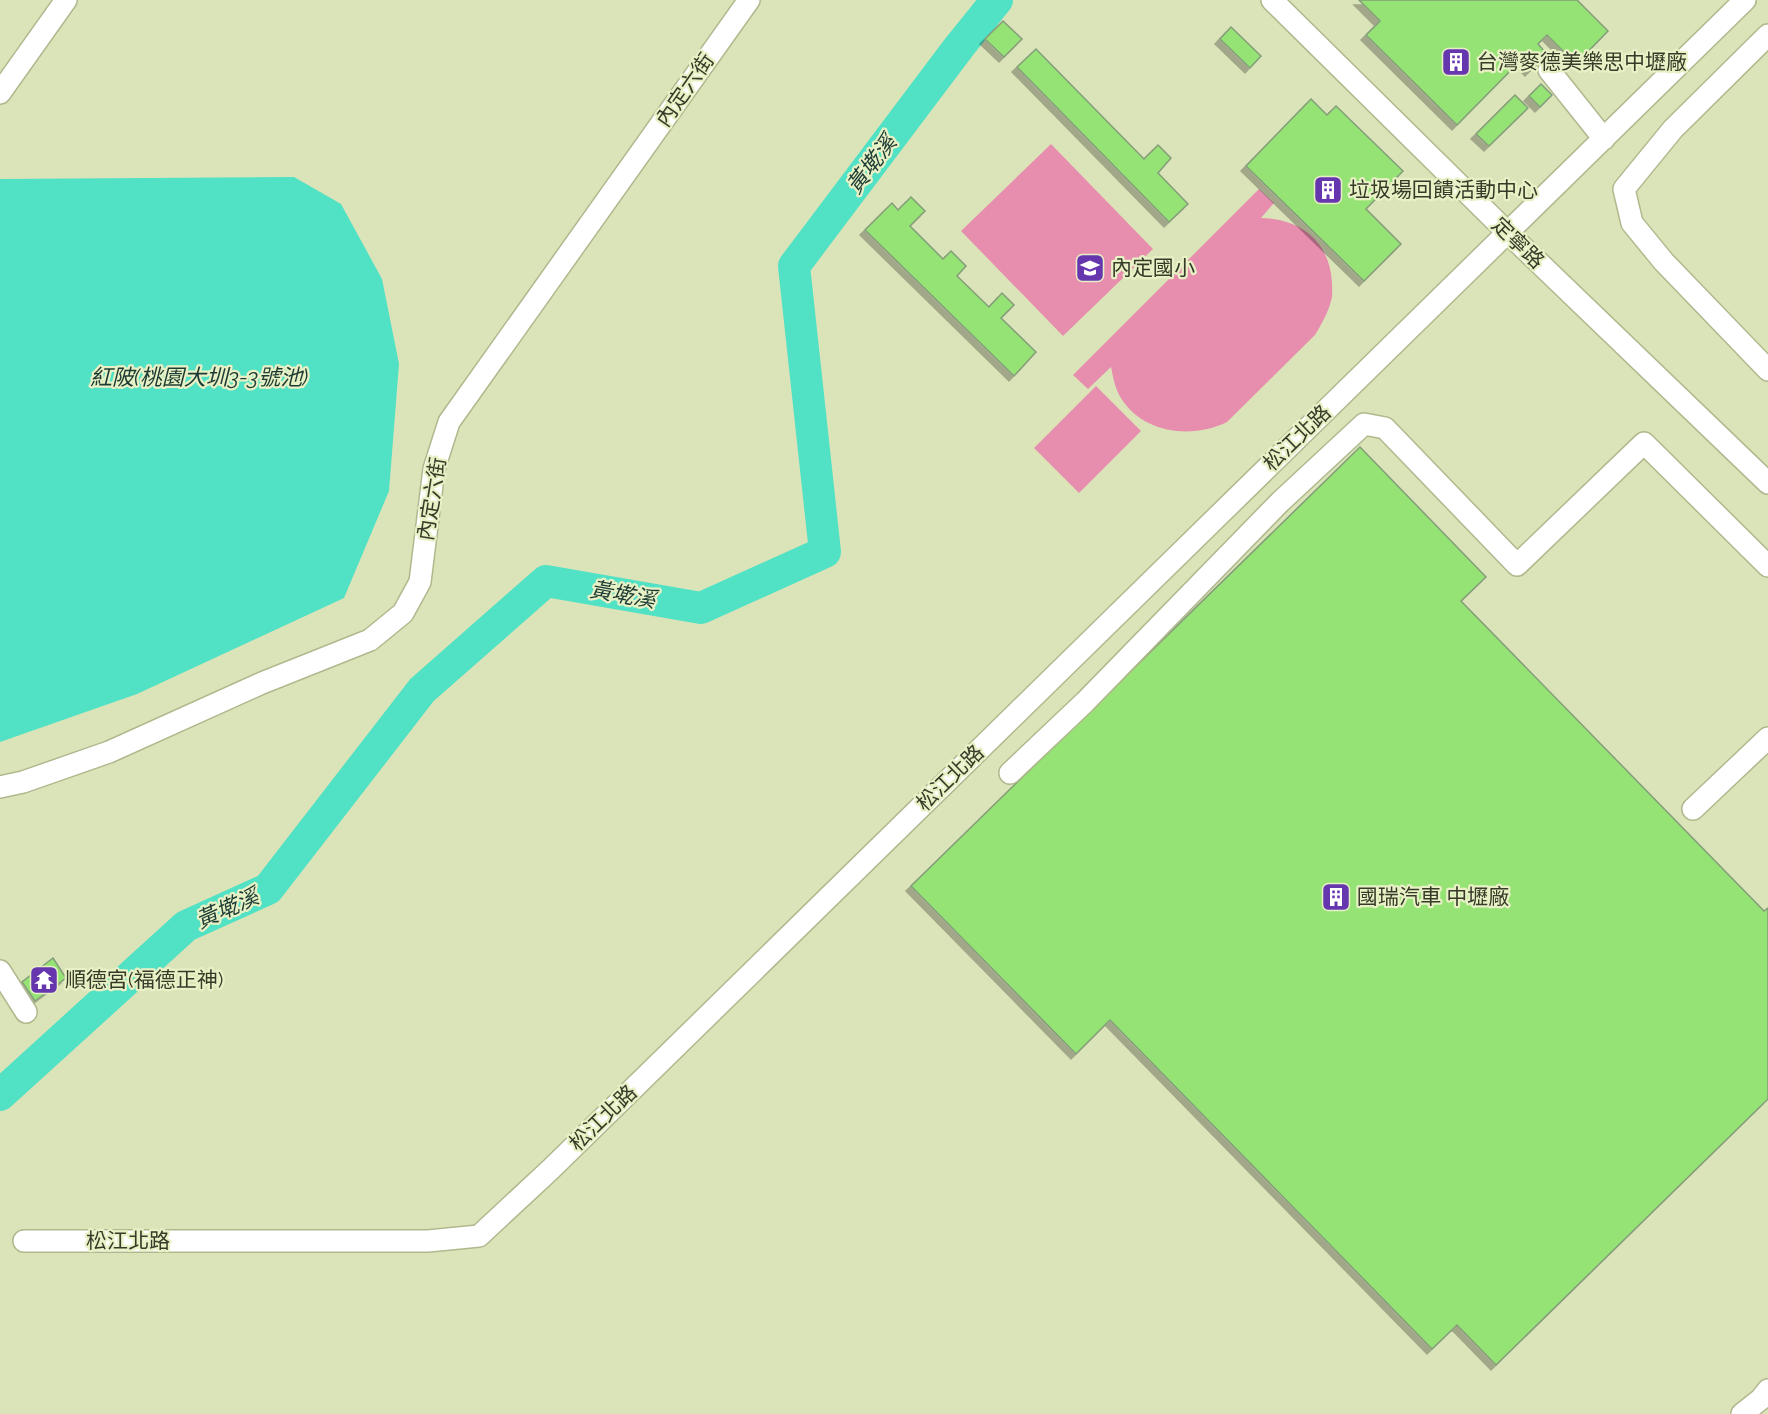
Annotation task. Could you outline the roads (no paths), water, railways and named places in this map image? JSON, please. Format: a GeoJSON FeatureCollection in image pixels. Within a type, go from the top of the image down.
{"type":"FeatureCollection","features":[{"type":"Feature","properties":{"kind":"street"},"geometry":{"type":"LineString","coordinates":[[0,93],[66,0]]}},
{"type":"Feature","properties":{"kind":"street","name":"內定六街"},"geometry":{"type":"LineString","coordinates":[[0,787],[22,782],[109,752],[262,683],[370,640],[403,613],[420,582],[434,469],[449,422],[749,0]]}},
{"type":"Feature","properties":{"kind":"street","name":"定寧路"},"geometry":{"type":"LineString","coordinates":[[1272,0],[1507,232],[1768,483]]}},
{"type":"Feature","properties":{"kind":"street","name":"松江北路"},"geometry":{"type":"LineString","coordinates":[[24,1241],[428,1241],[478,1236],[551,1169],[1745,0]]}},
{"type":"Feature","properties":{"kind":"street"},"geometry":{"type":"LineString","coordinates":[[1768,35],[1673,129],[1624,189],[1632,224],[1664,262],[1768,370]]}},
{"type":"Feature","properties":{"kind":"street"},"geometry":{"type":"LineString","coordinates":[[1550,70],[1604,139]]}},
{"type":"Feature","properties":{"kind":"street"},"geometry":{"type":"LineString","coordinates":[[1010,772],[1085,702],[1280,502],[1364,424],[1385,428],[1517,565],[1644,442],[1768,566]]}},
{"type":"Feature","properties":{"kind":"street"},"geometry":{"type":"LineString","coordinates":[[1693,808],[1768,738]]}},
{"type":"Feature","properties":{"kind":"street"},"geometry":{"type":"LineString","coordinates":[[0,971],[26,1012]]}},
{"type":"Feature","properties":{"kind":"street"},"geometry":{"type":"LineString","coordinates":[[1742,1414],[1761,1399],[1768,1390]]}},
{"type":"Feature","properties":{"kind":"water","name":"紅陂(桃園大圳3-3號池)"},"geometry":{"type":"Polygon","coordinates":[[[294,177],[341,204],[382,279],[399,364],[389,491],[344,598],[137,694],[0,742],[0,179],[294,177]]]}},
{"type":"Feature","properties":{"kind":"waterway","name":"黃墘溪"},"geometry":{"type":"LineString","coordinates":[[0,1095],[186,926],[268,889],[422,690],[546,581],[701,608],[825,552],[794,266],[997,0]]}},
{"type":"Feature","properties":{"kind":"place","name":"台灣麥德美樂思中壢廠"},"geometry":{"type":"Point","coordinates":[1456,62]}},
{"type":"Feature","properties":{"kind":"place","name":"垃圾場回饋活動中心"},"geometry":{"type":"Point","coordinates":[1328,190]}},
{"type":"Feature","properties":{"kind":"place","name":"內定國小"},"geometry":{"type":"Point","coordinates":[1090,268]}},
{"type":"Feature","properties":{"kind":"place","name":"國瑞汽車 中壢廠"},"geometry":{"type":"Point","coordinates":[1336,897]}},
{"type":"Feature","properties":{"kind":"place","name":"順德宮(福德正神)"},"geometry":{"type":"Point","coordinates":[44,980]}}]}
